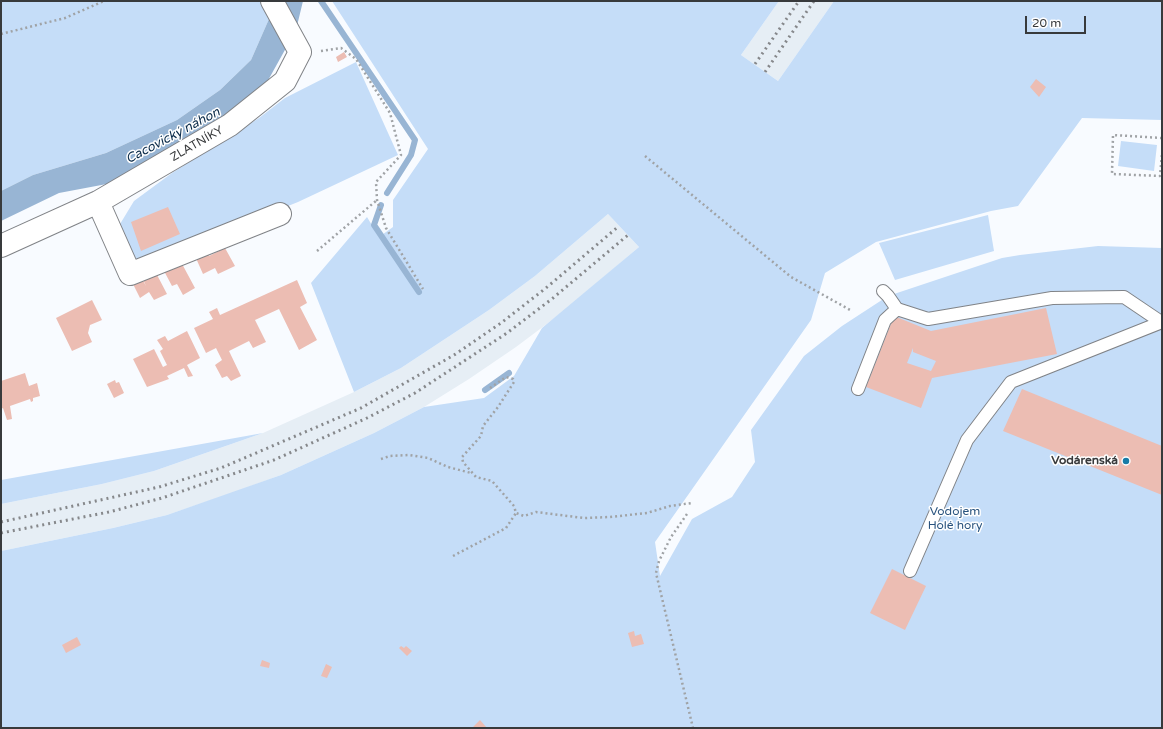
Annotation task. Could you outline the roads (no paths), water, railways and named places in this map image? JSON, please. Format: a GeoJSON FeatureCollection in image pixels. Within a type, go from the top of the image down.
{"type":"FeatureCollection","features":[{"type":"Feature","properties":{"kind":"street","name":"ZLATNÍKY"},"geometry":{"type":"LineString","coordinates":[[1,246],[98,202],[230,125],[285,81],[300,52],[273,3]]}},
{"type":"Feature","properties":{"kind":"street"},"geometry":{"type":"LineString","coordinates":[[98,202],[130,274],[280,214]]}},
{"type":"Feature","properties":{"kind":"lane"},"geometry":{"type":"LineString","coordinates":[[883,291],[897,309],[928,319],[1052,298],[1124,297],[1162,322]]}},
{"type":"Feature","properties":{"kind":"lane"},"geometry":{"type":"LineString","coordinates":[[858,389],[885,320],[897,309]]}},
{"type":"Feature","properties":{"kind":"lane"},"geometry":{"type":"LineString","coordinates":[[910,571],[967,440],[1011,382],[1162,322]]}},
{"type":"Feature","properties":{"kind":"water","name":"Cacovický náhon"},"geometry":{"type":"Polygon","coordinates":[[[274,1],[303,1],[296,30],[266,84],[233,117],[112,183],[59,193],[1,221],[1,191],[33,175],[106,153],[177,120],[220,90],[251,60],[269,19],[274,1]]]}},
{"type":"Feature","properties":{"kind":"waterway"},"geometry":{"type":"LineString","coordinates":[[321,1],[415,140],[411,155],[387,193]]}},
{"type":"Feature","properties":{"kind":"waterway"},"geometry":{"type":"LineString","coordinates":[[381,205],[374,225],[419,292]]}},
{"type":"Feature","properties":{"kind":"waterway"},"geometry":{"type":"LineString","coordinates":[[485,390],[509,373]]}},
{"type":"Feature","properties":{"kind":"railway"},"geometry":{"type":"LineString","coordinates":[[755,64],[799,1]]}},
{"type":"Feature","properties":{"kind":"railway"},"geometry":{"type":"LineString","coordinates":[[765,72],[814,1]]}},
{"type":"Feature","properties":{"kind":"railway"},"geometry":{"type":"LineString","coordinates":[[1,522],[159,487],[221,468],[361,408],[454,355],[501,323],[546,288],[619,226]]}},
{"type":"Feature","properties":{"kind":"railway"},"geometry":{"type":"LineString","coordinates":[[1,533],[109,512],[162,498],[274,460],[367,418],[415,393],[507,333],[553,298],[628,235]]}},
{"type":"Feature","properties":{"kind":"place","name":"Vodárenská"},"geometry":{"type":"Point","coordinates":[1126,461]}},
{"type":"Feature","properties":{"kind":"park label","name":"Vodojem Holé hory"},"geometry":{"type":"Point","coordinates":[955,519]}}]}
